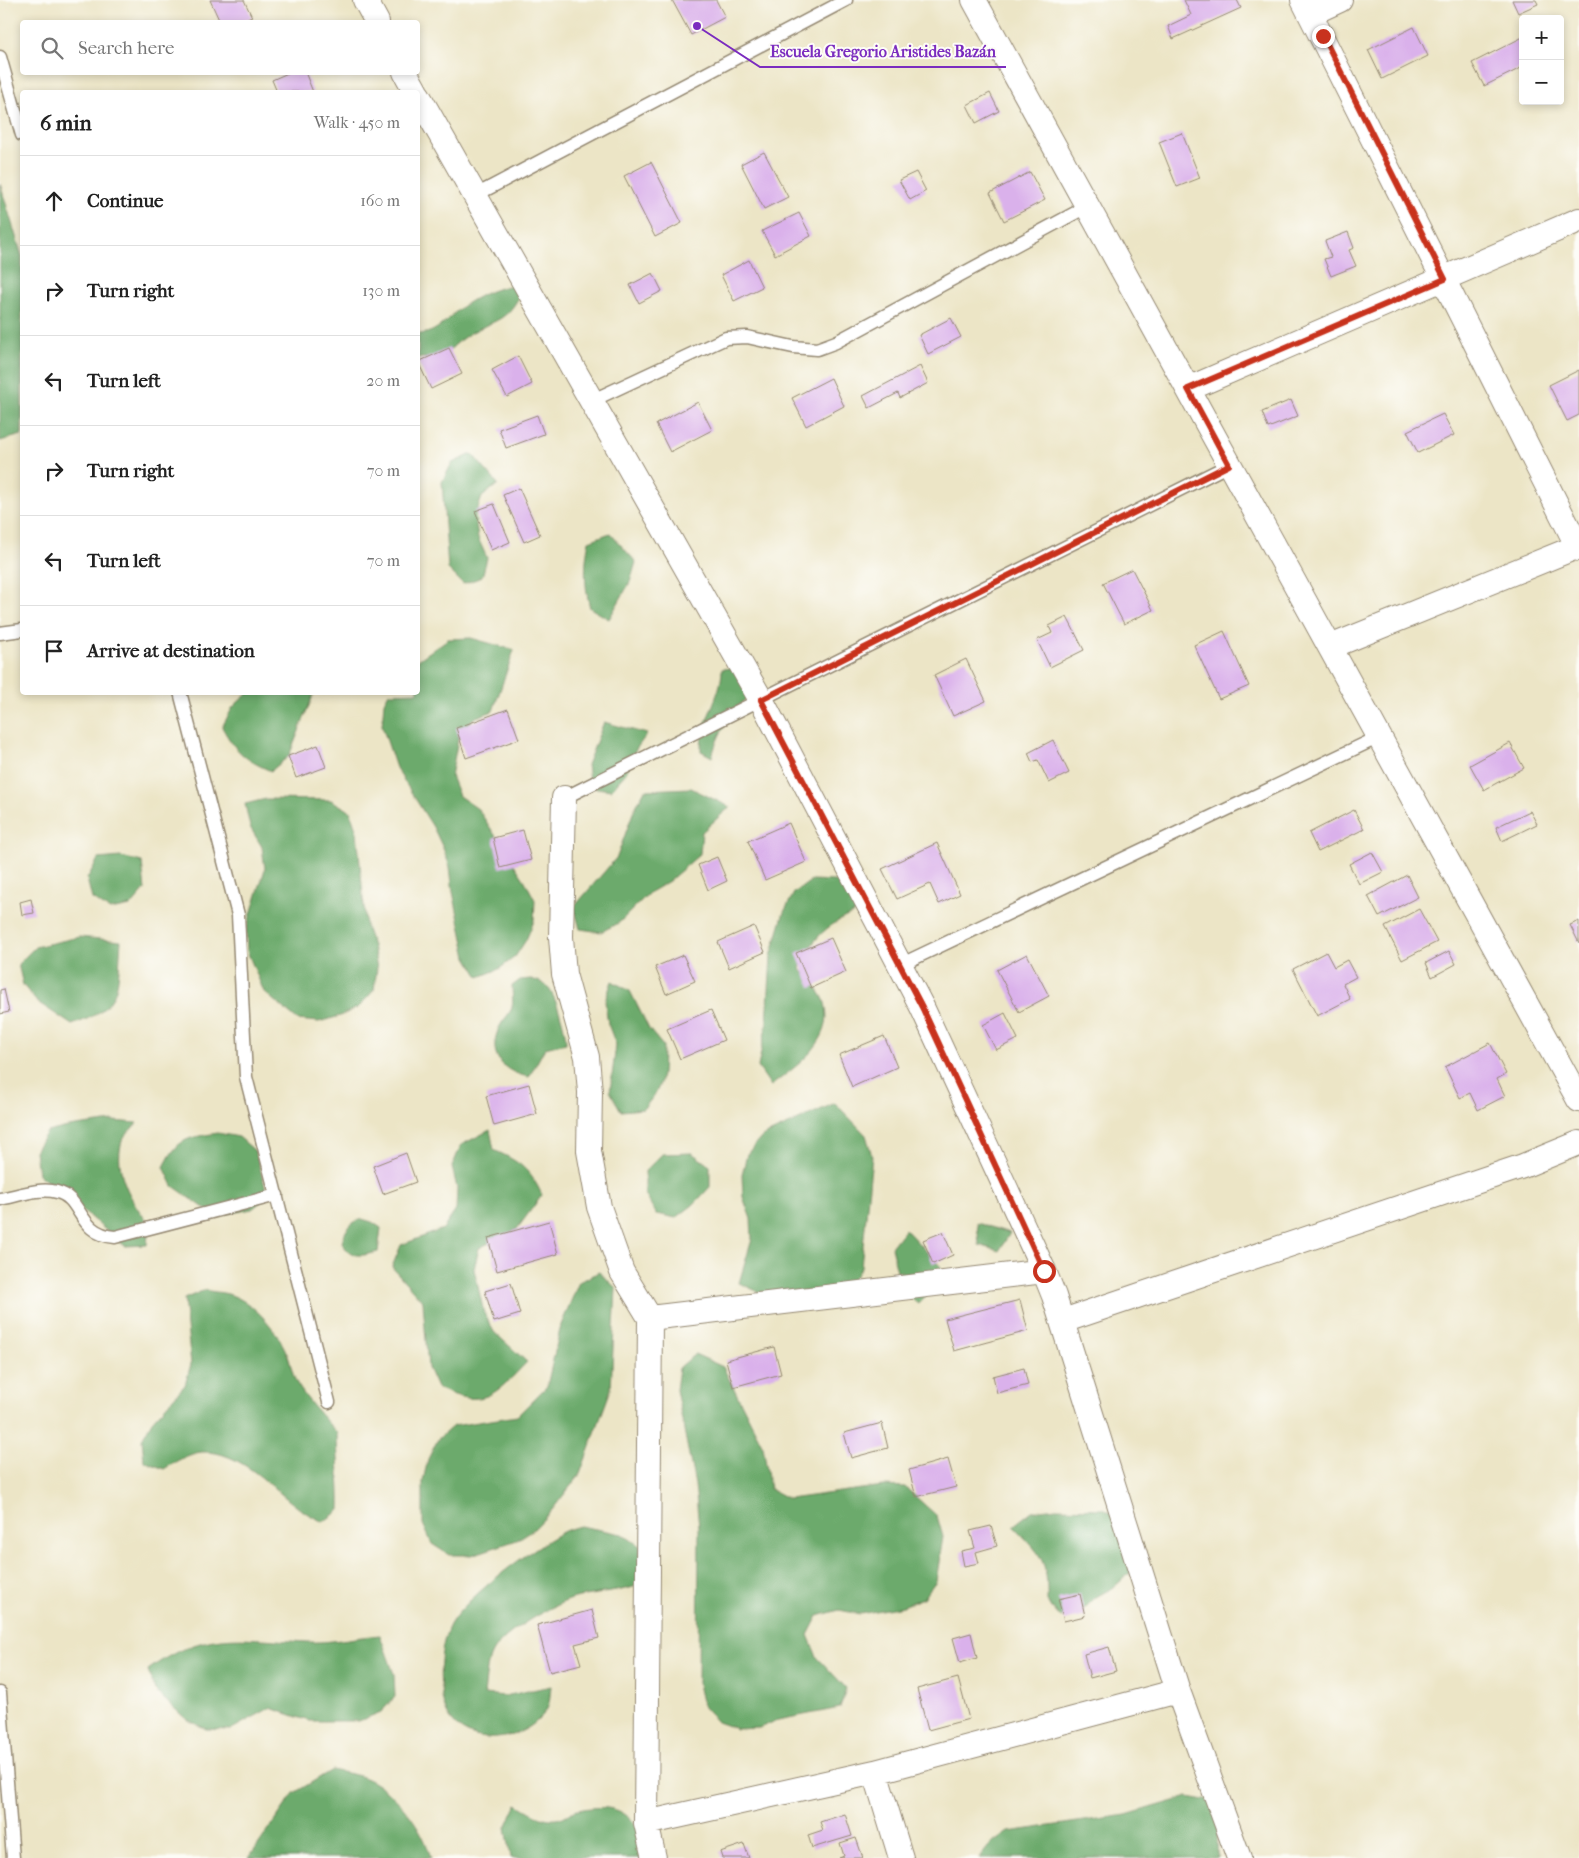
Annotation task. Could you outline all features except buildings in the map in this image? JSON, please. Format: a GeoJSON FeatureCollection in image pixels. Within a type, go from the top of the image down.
{"type":"FeatureCollection","features":[{"type":"Feature","properties":{"kind":"street"},"geometry":{"type":"LineString","coordinates":[[365,0],[376,20]]}},
{"type":"Feature","properties":{"kind":"street"},"geometry":{"type":"LineString","coordinates":[[974,0],[1579,1100]]}},
{"type":"Feature","properties":{"kind":"street"},"geometry":{"type":"LineString","coordinates":[[1330,647],[1579,547],[1307,7],[1340,0]]}},
{"type":"Feature","properties":{"kind":"street"},"geometry":{"type":"LineString","coordinates":[[407,75],[415,90]]}},
{"type":"Feature","properties":{"kind":"street"},"geometry":{"type":"LineString","coordinates":[[420,99],[761,700],[922,1007],[1044,1271],[1063,1321],[1178,1691],[1239,1858]]}},
{"type":"Feature","properties":{"kind":"street"},"geometry":{"type":"LineString","coordinates":[[1188,389],[1579,220]]}},
{"type":"Feature","properties":{"kind":"street"},"geometry":{"type":"LineString","coordinates":[[564,798],[562,946],[564,974],[587,1058],[590,1092],[589,1150],[592,1169],[599,1207],[622,1272],[650,1318],[646,1823],[654,1858]]}},
{"type":"Feature","properties":{"kind":"street"},"geometry":{"type":"LineString","coordinates":[[1063,1321],[1523,1166],[1579,1143]]}},
{"type":"Feature","properties":{"kind":"street"},"geometry":{"type":"LineString","coordinates":[[650,1318],[1044,1271]]}},
{"type":"Feature","properties":{"kind":"street"},"geometry":{"type":"LineString","coordinates":[[646,1823],[875,1772],[1178,1691]]}},
{"type":"Feature","properties":{"kind":"street"},"geometry":{"type":"LineString","coordinates":[[875,1772],[901,1858]]}},
{"type":"Feature","properties":{"kind":"lane"},"geometry":{"type":"LineString","coordinates":[[474,196],[846,0]]}},
{"type":"Feature","properties":{"kind":"lane"},"geometry":{"type":"LineString","coordinates":[[0,57],[20,128]]}},
{"type":"Feature","properties":{"kind":"lane"},"geometry":{"type":"LineString","coordinates":[[591,401],[726,338],[747,337],[793,347],[817,349],[836,342],[1088,206]]}},
{"type":"Feature","properties":{"kind":"lane"},"geometry":{"type":"LineString","coordinates":[[564,798],[1229,465]]}},
{"type":"Feature","properties":{"kind":"lane"},"geometry":{"type":"LineString","coordinates":[[0,634],[20,630]]}},
{"type":"Feature","properties":{"kind":"lane"},"geometry":{"type":"LineString","coordinates":[[181,695],[238,915],[246,1077],[329,1402]]}},
{"type":"Feature","properties":{"kind":"lane"},"geometry":{"type":"LineString","coordinates":[[900,965],[1379,737]]}},
{"type":"Feature","properties":{"kind":"lane"},"geometry":{"type":"LineString","coordinates":[[0,1199],[48,1190],[59,1192],[67,1197],[93,1231],[101,1236],[115,1236],[277,1195]]}},
{"type":"Feature","properties":{"kind":"lane"},"geometry":{"type":"LineString","coordinates":[[0,1693],[13,1858]]}},
{"type":"Feature","properties":{"kind":"green space"},"geometry":{"type":"Polygon","coordinates":[[[0,184],[20,249],[20,436],[0,441],[0,184]]]}},
{"type":"Feature","properties":{"kind":"green space"},"geometry":{"type":"Polygon","coordinates":[[[514,285],[522,291],[505,315],[465,336],[442,358],[420,358],[420,334],[437,328],[463,306],[481,295],[514,285]]]}},
{"type":"Feature","properties":{"kind":"green space"},"geometry":{"type":"Polygon","coordinates":[[[472,454],[498,484],[482,497],[475,516],[478,538],[487,558],[482,577],[463,584],[448,569],[442,482],[452,463],[472,454]]]}},
{"type":"Feature","properties":{"kind":"green space"},"geometry":{"type":"Polygon","coordinates":[[[610,533],[636,562],[630,582],[609,619],[590,608],[585,574],[589,541],[610,533]]]}},
{"type":"Feature","properties":{"kind":"green space"},"geometry":{"type":"Polygon","coordinates":[[[471,638],[514,650],[493,711],[474,718],[459,734],[451,776],[459,796],[478,809],[525,881],[535,900],[534,921],[526,940],[515,957],[499,969],[479,977],[467,957],[453,892],[450,867],[443,848],[433,827],[396,768],[382,726],[384,702],[388,695],[420,695],[420,659],[448,639],[471,638]]]}},
{"type":"Feature","properties":{"kind":"green space"},"geometry":{"type":"Polygon","coordinates":[[[733,668],[754,689],[734,713],[719,736],[712,757],[701,751],[704,729],[719,690],[722,669],[733,668]]]}},
{"type":"Feature","properties":{"kind":"green space"},"geometry":{"type":"Polygon","coordinates":[[[246,695],[313,695],[289,756],[271,771],[247,759],[236,749],[222,727],[233,707],[246,695]]]}},
{"type":"Feature","properties":{"kind":"green space"},"geometry":{"type":"Polygon","coordinates":[[[604,722],[647,734],[634,752],[626,773],[611,790],[590,787],[587,765],[604,722]]]}},
{"type":"Feature","properties":{"kind":"green space"},"geometry":{"type":"Polygon","coordinates":[[[691,788],[730,807],[702,832],[700,854],[669,881],[650,892],[620,922],[601,932],[580,929],[574,907],[617,857],[634,810],[645,790],[691,788]]]}},
{"type":"Feature","properties":{"kind":"green space"},"geometry":{"type":"Polygon","coordinates":[[[266,799],[331,800],[350,811],[357,832],[366,927],[373,946],[377,968],[374,990],[359,1007],[340,1016],[319,1022],[297,1020],[264,992],[247,951],[246,930],[265,869],[262,847],[250,827],[245,804],[266,799]]]}},
{"type":"Feature","properties":{"kind":"green space"},"geometry":{"type":"Polygon","coordinates":[[[121,857],[142,862],[145,890],[131,906],[110,910],[92,899],[87,879],[98,859],[121,857]]]}},
{"type":"Feature","properties":{"kind":"green space"},"geometry":{"type":"Polygon","coordinates":[[[812,880],[834,881],[854,889],[859,911],[830,926],[810,947],[800,968],[824,999],[827,1017],[825,1029],[819,1041],[802,1061],[771,1086],[758,1067],[767,1022],[771,956],[784,912],[794,893],[812,880]]]}},
{"type":"Feature","properties":{"kind":"green space"},"geometry":{"type":"Polygon","coordinates":[[[79,937],[121,941],[119,972],[114,994],[109,1003],[101,1011],[72,1025],[36,1001],[23,985],[18,964],[35,947],[79,937]]]}},
{"type":"Feature","properties":{"kind":"green space"},"geometry":{"type":"Polygon","coordinates":[[[531,979],[545,985],[552,994],[561,1015],[566,1043],[545,1048],[529,1077],[519,1075],[504,1066],[496,1053],[495,1045],[500,1026],[512,1008],[512,986],[520,980],[531,979]]]}},
{"type":"Feature","properties":{"kind":"green space"},"geometry":{"type":"Polygon","coordinates":[[[612,981],[630,991],[649,1029],[663,1046],[663,1066],[659,1087],[643,1109],[621,1111],[610,1091],[616,1045],[608,1024],[605,1001],[612,981]]]}},
{"type":"Feature","properties":{"kind":"green space"},"geometry":{"type":"Polygon","coordinates":[[[835,1103],[866,1135],[872,1156],[861,1267],[849,1286],[830,1301],[759,1292],[739,1283],[752,1239],[751,1219],[743,1197],[742,1175],[747,1154],[762,1137],[835,1103]]]}},
{"type":"Feature","properties":{"kind":"green space"},"geometry":{"type":"Polygon","coordinates":[[[113,1121],[137,1123],[122,1141],[120,1163],[125,1185],[130,1196],[149,1224],[147,1245],[125,1246],[38,1174],[35,1151],[47,1132],[113,1121]]]}},
{"type":"Feature","properties":{"kind":"green space"},"geometry":{"type":"Polygon","coordinates":[[[490,1130],[494,1150],[511,1158],[523,1167],[533,1179],[542,1195],[517,1229],[479,1248],[474,1269],[484,1313],[494,1332],[527,1362],[497,1391],[488,1396],[466,1398],[437,1388],[428,1368],[423,1302],[392,1267],[401,1245],[443,1229],[456,1210],[457,1188],[452,1167],[461,1145],[490,1130]]]}},
{"type":"Feature","properties":{"kind":"green space"},"geometry":{"type":"Polygon","coordinates":[[[218,1133],[239,1137],[255,1151],[268,1196],[252,1209],[231,1213],[210,1212],[173,1186],[164,1167],[174,1150],[184,1141],[198,1136],[218,1133]]]}},
{"type":"Feature","properties":{"kind":"green space"},"geometry":{"type":"Polygon","coordinates":[[[692,1153],[710,1166],[710,1187],[693,1205],[676,1218],[656,1214],[645,1194],[645,1171],[662,1154],[692,1153]]]}},
{"type":"Feature","properties":{"kind":"green space"},"geometry":{"type":"Polygon","coordinates":[[[362,1219],[372,1222],[381,1228],[378,1252],[367,1255],[353,1254],[342,1243],[348,1228],[362,1219]]]}},
{"type":"Feature","properties":{"kind":"green space"},"geometry":{"type":"Polygon","coordinates":[[[977,1223],[1010,1233],[999,1251],[979,1245],[977,1223]]]}},
{"type":"Feature","properties":{"kind":"green space"},"geometry":{"type":"Polygon","coordinates":[[[905,1229],[941,1267],[933,1288],[918,1304],[902,1291],[891,1247],[905,1229]]]}},
{"type":"Feature","properties":{"kind":"green space"},"geometry":{"type":"Polygon","coordinates":[[[599,1272],[616,1288],[611,1389],[580,1474],[552,1510],[535,1528],[517,1540],[472,1555],[449,1555],[432,1544],[423,1524],[423,1481],[428,1459],[438,1439],[453,1426],[517,1416],[547,1386],[561,1325],[579,1282],[599,1272]]]}},
{"type":"Feature","properties":{"kind":"green space"},"geometry":{"type":"Polygon","coordinates":[[[205,1290],[225,1293],[238,1298],[264,1319],[284,1346],[300,1389],[337,1433],[340,1510],[323,1522],[300,1509],[255,1472],[229,1457],[216,1453],[202,1452],[182,1458],[164,1469],[144,1461],[142,1439],[152,1421],[185,1385],[191,1364],[184,1299],[205,1290]]]}},
{"type":"Feature","properties":{"kind":"green space"},"geometry":{"type":"Polygon","coordinates":[[[695,1354],[723,1367],[763,1446],[770,1489],[789,1499],[883,1486],[905,1487],[937,1516],[943,1537],[936,1581],[923,1598],[903,1606],[860,1614],[839,1610],[818,1616],[808,1635],[817,1657],[846,1688],[840,1708],[778,1720],[759,1728],[737,1729],[717,1722],[703,1706],[698,1684],[699,1527],[695,1485],[676,1390],[679,1368],[695,1354]]]}},
{"type":"Feature","properties":{"kind":"green space"},"geometry":{"type":"Polygon","coordinates":[[[1056,1508],[1103,1509],[1123,1519],[1130,1573],[1114,1587],[1096,1597],[1081,1612],[1061,1618],[1047,1602],[1046,1576],[1041,1559],[1031,1544],[1013,1526],[1032,1511],[1056,1508]]]}},
{"type":"Feature","properties":{"kind":"green space"},"geometry":{"type":"Polygon","coordinates":[[[580,1526],[622,1534],[640,1546],[640,1585],[569,1600],[544,1611],[507,1636],[490,1657],[484,1694],[505,1696],[551,1686],[547,1709],[537,1721],[524,1730],[510,1736],[479,1737],[465,1732],[453,1722],[442,1699],[440,1675],[442,1650],[448,1628],[462,1609],[502,1573],[547,1541],[564,1531],[580,1526]]]}},
{"type":"Feature","properties":{"kind":"green space"},"geometry":{"type":"Polygon","coordinates":[[[380,1635],[394,1674],[395,1697],[381,1712],[359,1721],[309,1721],[270,1708],[230,1730],[206,1729],[186,1719],[155,1691],[148,1670],[169,1656],[206,1641],[243,1638],[317,1642],[380,1635]]]}},
{"type":"Feature","properties":{"kind":"green space"},"geometry":{"type":"Polygon","coordinates":[[[332,1770],[369,1780],[392,1796],[409,1814],[416,1825],[431,1858],[249,1858],[294,1793],[332,1770]]]}},
{"type":"Feature","properties":{"kind":"green space"},"geometry":{"type":"Polygon","coordinates":[[[1188,1797],[1211,1801],[1218,1823],[1217,1858],[979,1858],[990,1845],[1008,1832],[1126,1815],[1188,1797]]]}},
{"type":"Feature","properties":{"kind":"green space"},"geometry":{"type":"Polygon","coordinates":[[[517,1804],[536,1815],[552,1819],[560,1818],[575,1811],[594,1808],[608,1808],[618,1811],[635,1823],[654,1858],[511,1858],[506,1827],[517,1804]]]}},
{"type":"Feature","properties":{"kind":"place","name":"Escuela Gregorio Aristides Bazán"},"geometry":{"type":"Point","coordinates":[697,26]}},
{"type":"Feature","properties":{"kind":"route"},"geometry":{"type":"LineString","coordinates":[[1044,1271],[922,1007],[761,700],[1229,465],[1188,389],[1445,279],[1323,36]]}}]}
